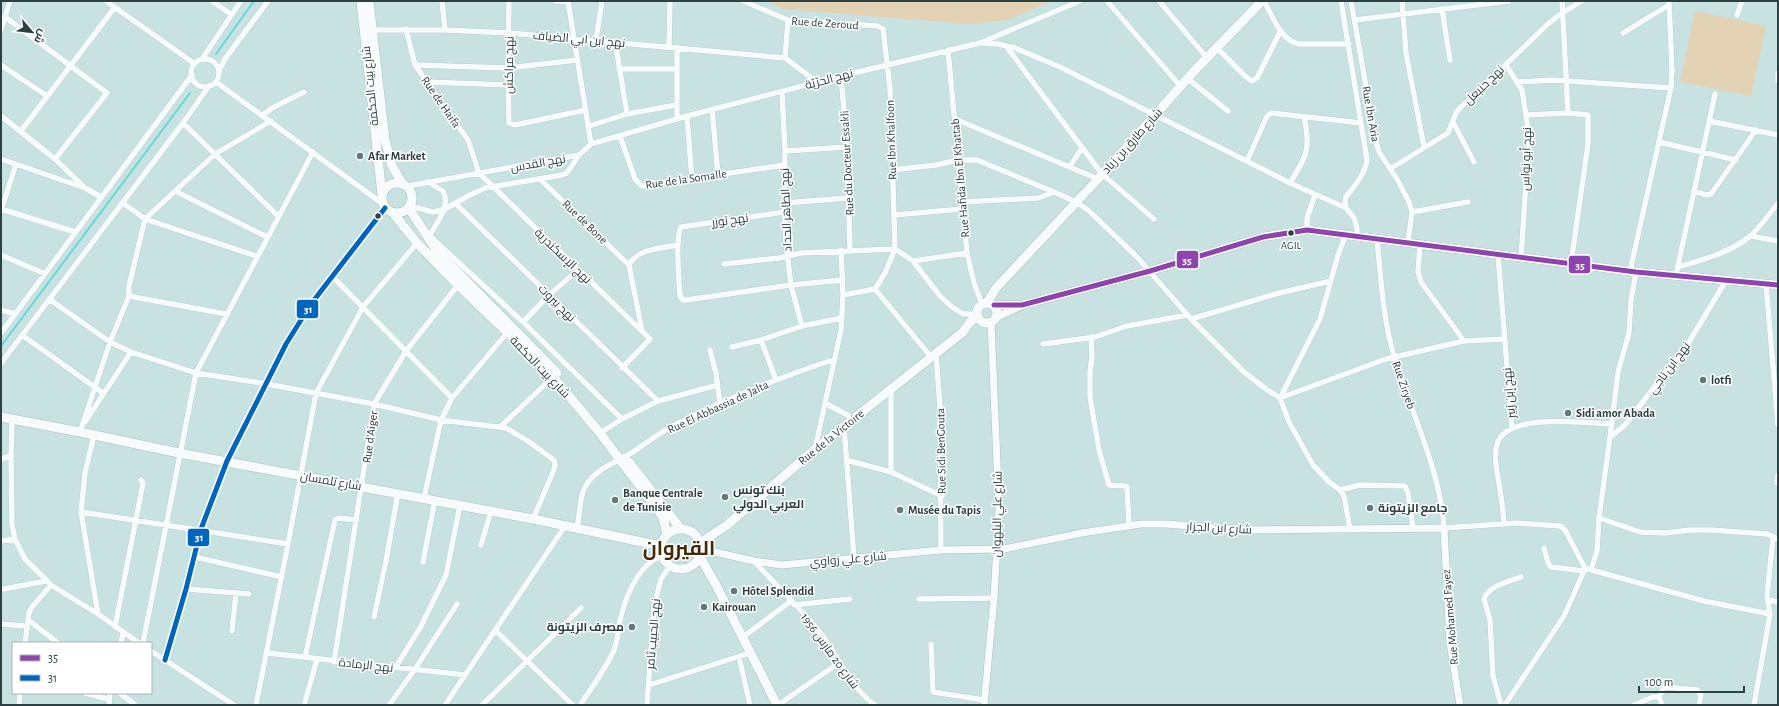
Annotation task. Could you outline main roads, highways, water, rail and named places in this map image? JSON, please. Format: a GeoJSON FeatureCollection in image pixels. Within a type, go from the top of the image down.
{"type":"FeatureCollection","features":[{"type":"Feature","properties":{"kind":"main road","name":"شارع بيت الحكمة"},"geometry":{"type":"LineString","coordinates":[[361,1],[384,206],[393,213],[417,243],[458,285],[553,377],[603,432]]}},
{"type":"Feature","properties":{"kind":"main road","name":"شارع بيت الحكمة"},"geometry":{"type":"LineString","coordinates":[[369,1],[385,140],[392,166],[405,185],[412,192],[413,200],[410,207],[436,250],[558,374],[603,432],[663,517],[667,535]]}},
{"type":"Feature","properties":{"kind":"main road","name":"شارع طارق بن زياد"},"geometry":{"type":"LineString","coordinates":[[985,318],[978,308],[989,304],[991,294],[1207,58],[1263,1]]}},
{"type":"Feature","properties":{"kind":"main road"},"geometry":{"type":"LineString","coordinates":[[382,195],[388,186],[397,182],[405,185]]}},
{"type":"Feature","properties":{"kind":"main road"},"geometry":{"type":"LineString","coordinates":[[393,213],[399,214],[410,207]]}},
{"type":"Feature","properties":{"kind":"main road"},"geometry":{"type":"LineString","coordinates":[[985,318],[1022,305],[1150,271],[1263,237],[1307,230],[1633,272],[1677,271],[1727,280],[1778,285]]}},
{"type":"Feature","properties":{"kind":"main road"},"geometry":{"type":"LineString","coordinates":[[989,304],[1022,305]]}},
{"type":"Feature","properties":{"kind":"main road"},"geometry":{"type":"LineString","coordinates":[[985,318],[998,311],[989,304]]}},
{"type":"Feature","properties":{"kind":"main road","name":"Rue de la Victoire"},"geometry":{"type":"LineString","coordinates":[[701,550],[727,525],[853,418],[963,332],[985,318]]}},
{"type":"Feature","properties":{"kind":"main road","name":"شارع تلمسان"},"geometry":{"type":"LineString","coordinates":[[1,417],[180,453],[533,519],[661,546]]}},
{"type":"Feature","properties":{"kind":"main road","name":"شارع بيت الحكمة"},"geometry":{"type":"LineString","coordinates":[[622,458],[681,529]]}},
{"type":"Feature","properties":{"kind":"main road"},"geometry":{"type":"LineString","coordinates":[[701,550],[697,562],[687,569],[675,569],[670,566],[662,556],[661,546],[667,535],[671,532],[681,529],[693,533],[750,653],[777,705]]}},
{"type":"Feature","properties":{"kind":"waterway"},"geometry":{"type":"LineString","coordinates":[[216,54],[254,1]]}},
{"type":"Feature","properties":{"kind":"waterway"},"geometry":{"type":"LineString","coordinates":[[1,346],[190,93]]}},
{"type":"Feature","properties":{"kind":"place","name":"Afar Market"},"geometry":{"type":"Point","coordinates":[360,156]}},
{"type":"Feature","properties":{"kind":"place","name":"AGIL"},"geometry":{"type":"Point","coordinates":[1291,233]}},
{"type":"Feature","properties":{"kind":"place","name":"lotfi"},"geometry":{"type":"Point","coordinates":[1703,380]}},
{"type":"Feature","properties":{"kind":"place","name":"Sidi amor Abada"},"geometry":{"type":"Point","coordinates":[1568,413]}},
{"type":"Feature","properties":{"kind":"place","name":"بنك تونس العربي الدولي"},"geometry":{"type":"Point","coordinates":[725,497]}},
{"type":"Feature","properties":{"kind":"place","name":"Banque Centrale de Tunisie"},"geometry":{"type":"Point","coordinates":[615,500]}},
{"type":"Feature","properties":{"kind":"place","name":"جامع الزيتونة"},"geometry":{"type":"Point","coordinates":[1370,508]}},
{"type":"Feature","properties":{"kind":"place","name":"Musée du Tapis"},"geometry":{"type":"Point","coordinates":[900,510]}},
{"type":"Feature","properties":{"kind":"place","name":"Hôtel Splendid"},"geometry":{"type":"Point","coordinates":[734,591]}},
{"type":"Feature","properties":{"kind":"place","name":"Kairouan"},"geometry":{"type":"Point","coordinates":[704,607]}},
{"type":"Feature","properties":{"kind":"place","name":"مصرف الزيتونة"},"geometry":{"type":"Point","coordinates":[632,627]}},
{"type":"Feature","properties":{"kind":"district","name":"القيروان"},"geometry":{"type":"Point","coordinates":[679,548]}}]}
